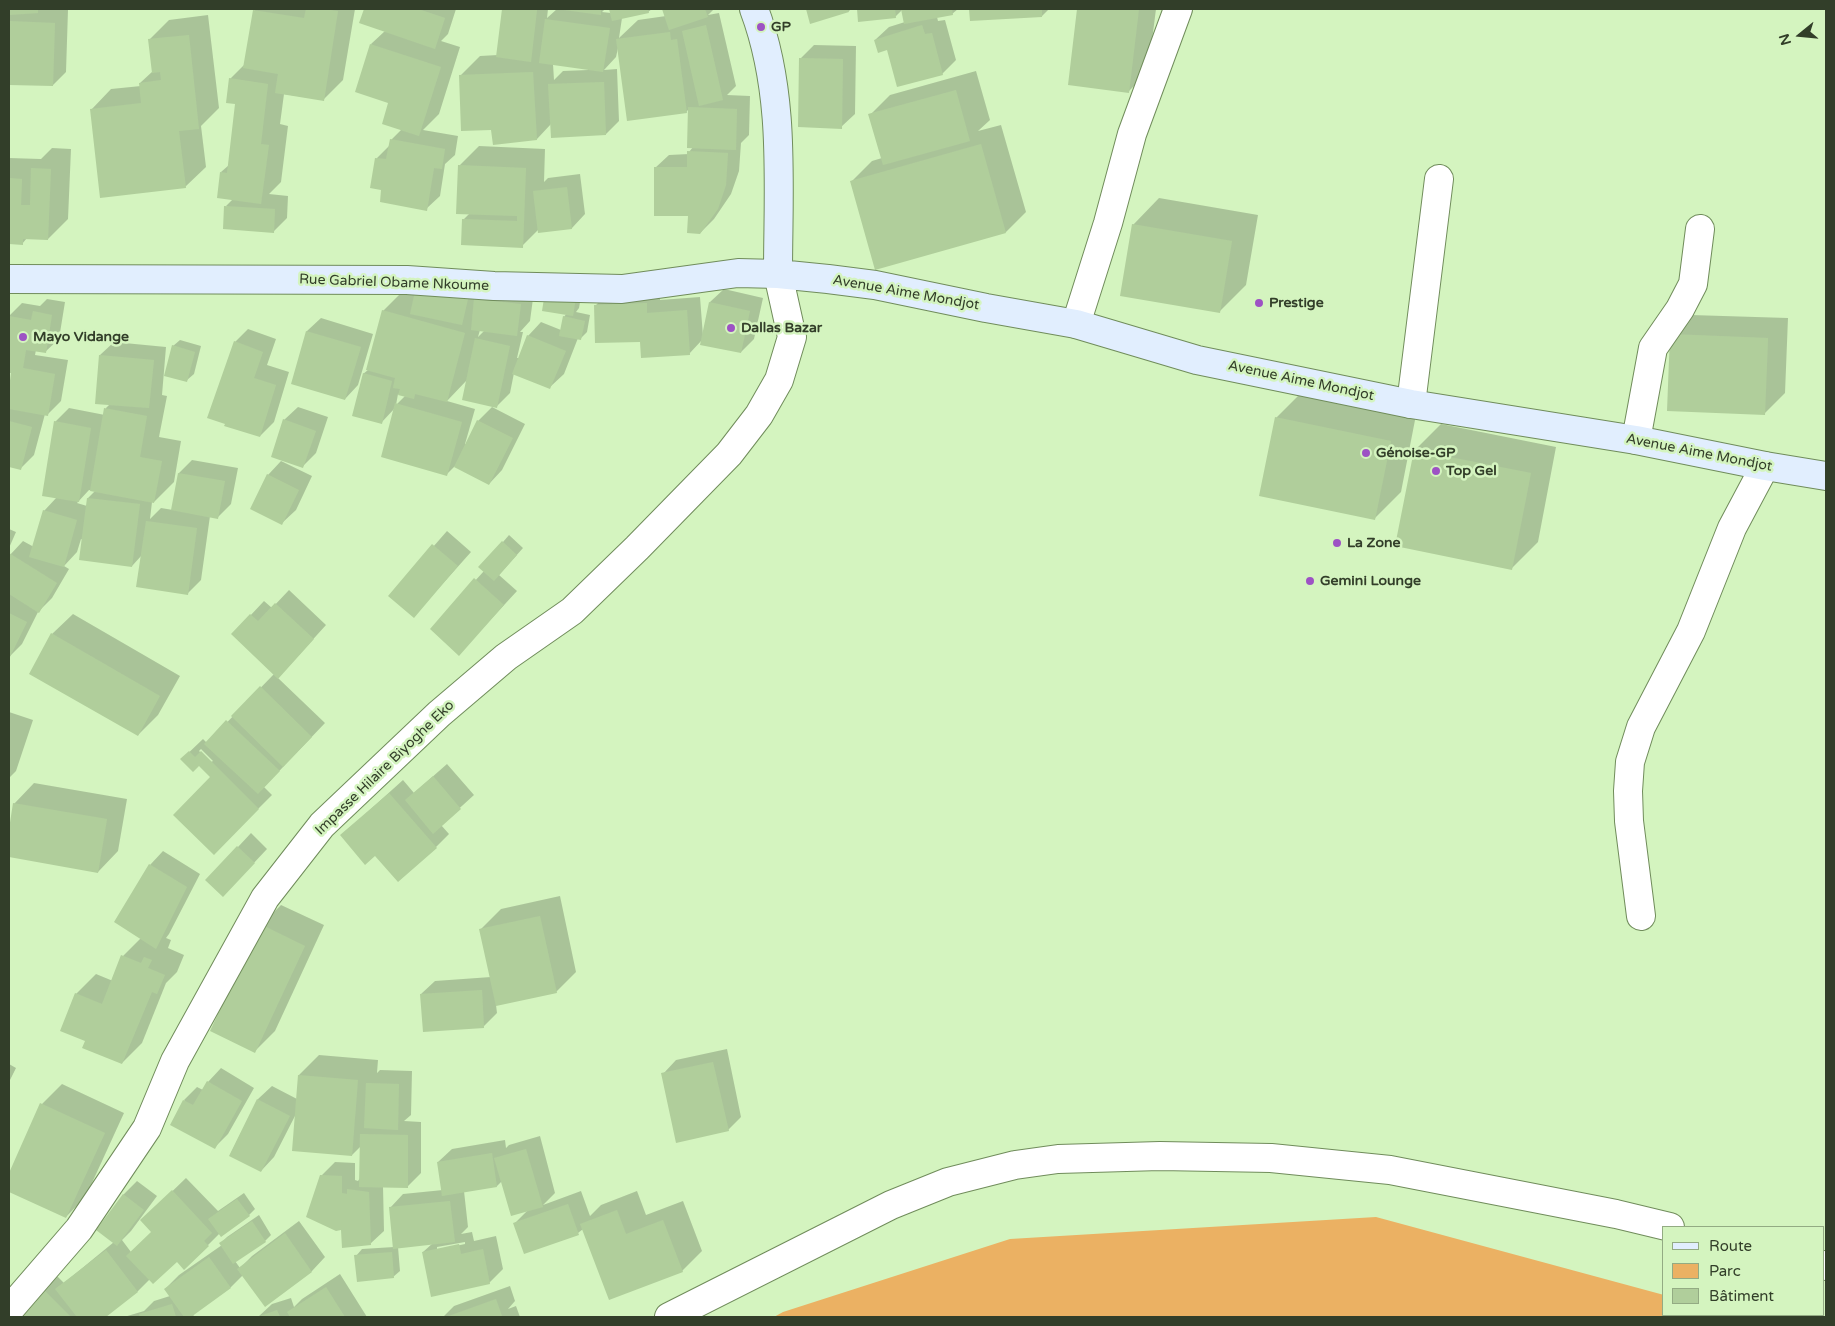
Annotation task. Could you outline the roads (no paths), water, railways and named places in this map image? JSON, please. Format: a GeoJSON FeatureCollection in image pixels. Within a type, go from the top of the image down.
{"type":"FeatureCollection","features":[{"type":"Feature","properties":{"kind":"main road"},"geometry":{"type":"LineString","coordinates":[[754,9],[768,56],[774,87],[778,134],[778,274]]}},
{"type":"Feature","properties":{"kind":"main road","name":"Rue Gabriel Obame Nkoume"},"geometry":{"type":"LineString","coordinates":[[9,279],[407,280],[494,286],[622,289],[738,273],[778,274]]}},
{"type":"Feature","properties":{"kind":"main road","name":"Avenue Aime Mondjot"},"geometry":{"type":"LineString","coordinates":[[778,274],[875,285],[1076,324],[1197,360],[1411,404],[1636,440],[1765,466],[1826,476]]}},
{"type":"Feature","properties":{"kind":"street"},"geometry":{"type":"LineString","coordinates":[[1076,324],[1108,222],[1132,134],[1178,9]]}},
{"type":"Feature","properties":{"kind":"street"},"geometry":{"type":"LineString","coordinates":[[1411,404],[1439,179]]}},
{"type":"Feature","properties":{"kind":"street"},"geometry":{"type":"LineString","coordinates":[[1636,440],[1653,348],[1680,309],[1694,284],[1700,229]]}},
{"type":"Feature","properties":{"kind":"street","name":"Impasse Hilaire Biyoghe Eko"},"geometry":{"type":"LineString","coordinates":[[9,1310],[79,1229],[147,1128],[175,1061],[265,898],[322,825],[439,714],[506,657],[572,611],[730,454],[759,415],[779,380],[792,337],[778,274]]}},
{"type":"Feature","properties":{"kind":"street"},"geometry":{"type":"LineString","coordinates":[[1641,916],[1629,821],[1628,790],[1630,762],[1641,727],[1691,631],[1732,528],[1765,466]]}},
{"type":"Feature","properties":{"kind":"street"},"geometry":{"type":"LineString","coordinates":[[669,1317],[891,1205],[948,1182],[1015,1165],[1058,1159],[1160,1156],[1271,1158],[1390,1170],[1616,1214],[1666,1226]]}},
{"type":"Feature","properties":{"kind":"place","name":"GP"},"geometry":{"type":"Point","coordinates":[761,27]}},
{"type":"Feature","properties":{"kind":"place","name":"Prestige"},"geometry":{"type":"Point","coordinates":[1259,303]}},
{"type":"Feature","properties":{"kind":"place","name":"Dallas Bazar"},"geometry":{"type":"Point","coordinates":[731,328]}},
{"type":"Feature","properties":{"kind":"place","name":"Mayo Vidange"},"geometry":{"type":"Point","coordinates":[23,337]}},
{"type":"Feature","properties":{"kind":"place","name":"Génoise-GP"},"geometry":{"type":"Point","coordinates":[1366,453]}},
{"type":"Feature","properties":{"kind":"place","name":"Top Gel"},"geometry":{"type":"Point","coordinates":[1436,471]}},
{"type":"Feature","properties":{"kind":"place","name":"La Zone"},"geometry":{"type":"Point","coordinates":[1337,543]}},
{"type":"Feature","properties":{"kind":"place","name":"Gemini Lounge"},"geometry":{"type":"Point","coordinates":[1310,581]}}]}
